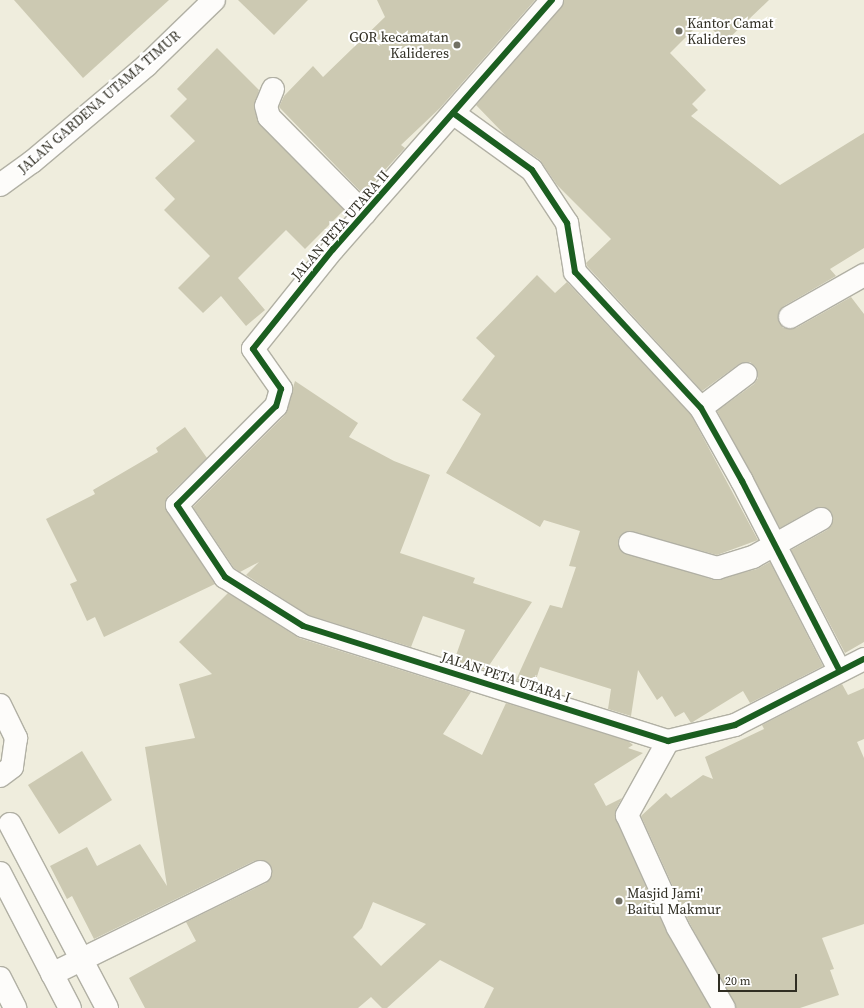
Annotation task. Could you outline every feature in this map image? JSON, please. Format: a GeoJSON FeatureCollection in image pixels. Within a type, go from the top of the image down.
{"type":"FeatureCollection","features":[{"type":"Feature","properties":{"kind":"street","name":"JALAN GARDENA UTAMA TIMUR"},"geometry":{"type":"LineString","coordinates":[[0,185],[32,162],[147,65],[214,0]]}},
{"type":"Feature","properties":{"kind":"street","name":"JALAN PETA UTARA II"},"geometry":{"type":"LineString","coordinates":[[177,505],[276,406],[280,389],[253,349],[333,249],[366,214],[552,0]]}},
{"type":"Feature","properties":{"kind":"street"},"geometry":{"type":"LineString","coordinates":[[273,89],[266,106],[269,117],[366,214]]}},
{"type":"Feature","properties":{"kind":"street"},"geometry":{"type":"LineString","coordinates":[[453,114],[532,170],[567,223],[575,272],[701,408],[775,544],[839,670]]}},
{"type":"Feature","properties":{"kind":"street"},"geometry":{"type":"LineString","coordinates":[[790,317],[864,275]]}},
{"type":"Feature","properties":{"kind":"street"},"geometry":{"type":"LineString","coordinates":[[701,408],[746,374]]}},
{"type":"Feature","properties":{"kind":"street","name":"JALAN PETA UTARA I"},"geometry":{"type":"LineString","coordinates":[[177,505],[225,577],[303,626],[668,741]]}},
{"type":"Feature","properties":{"kind":"street"},"geometry":{"type":"LineString","coordinates":[[630,543],[717,568],[753,558],[775,544],[822,519]]}},
{"type":"Feature","properties":{"kind":"street"},"geometry":{"type":"LineString","coordinates":[[724,1008],[678,928],[627,815],[668,741],[735,725],[839,670],[864,659]]}},
{"type":"Feature","properties":{"kind":"street"},"geometry":{"type":"LineString","coordinates":[[0,705],[16,738],[12,767],[0,776]]}},
{"type":"Feature","properties":{"kind":"street"},"geometry":{"type":"LineString","coordinates":[[10,824],[107,1008]]}},
{"type":"Feature","properties":{"kind":"street"},"geometry":{"type":"LineString","coordinates":[[52,974],[260,872]]}},
{"type":"Feature","properties":{"kind":"street"},"geometry":{"type":"LineString","coordinates":[[0,873],[70,1008]]}},
{"type":"Feature","properties":{"kind":"street"},"geometry":{"type":"LineString","coordinates":[[0,978],[15,1008]]}},
{"type":"Feature","properties":{"kind":"building"},"geometry":{"type":"Polygon","coordinates":[[[14,0],[169,0],[83,78],[14,0]]]}},
{"type":"Feature","properties":{"kind":"building"},"geometry":{"type":"Polygon","coordinates":[[[238,0],[308,0],[274,35],[238,0]]]}},
{"type":"Feature","properties":{"kind":"building"},"geometry":{"type":"Polygon","coordinates":[[[377,0],[535,0],[440,108],[401,145],[405,148],[363,194],[279,107],[284,96],[313,66],[323,77],[385,17],[377,0]]]}},
{"type":"Feature","properties":{"kind":"building"},"geometry":{"type":"Polygon","coordinates":[[[564,0],[769,0],[725,42],[703,20],[670,53],[706,90],[692,104],[698,110],[691,116],[780,185],[864,133],[864,248],[830,269],[836,276],[784,306],[778,317],[783,328],[796,328],[851,297],[864,314],[864,642],[845,653],[791,550],[827,530],[832,525],[832,513],[827,508],[815,508],[780,528],[717,411],[754,384],[758,378],[756,367],[750,362],[739,364],[702,391],[587,266],[586,263],[611,239],[557,185],[540,160],[506,136],[476,105],[561,8],[564,0]]]}},
{"type":"Feature","properties":{"kind":"building"},"geometry":{"type":"Polygon","coordinates":[[[217,48],[259,90],[254,109],[260,125],[344,210],[305,249],[286,230],[238,278],[265,310],[246,326],[221,296],[203,313],[178,288],[210,256],[164,210],[175,199],[155,178],[195,141],[170,116],[187,99],[177,89],[217,48]]]}},
{"type":"Feature","properties":{"kind":"building"},"geometry":{"type":"Polygon","coordinates":[[[537,275],[555,293],[567,282],[691,415],[758,540],[717,555],[627,531],[618,539],[621,551],[714,580],[757,569],[770,562],[823,666],[750,703],[743,691],[691,723],[684,712],[675,717],[662,696],[657,700],[638,670],[631,716],[608,709],[611,689],[540,667],[534,686],[516,680],[550,605],[562,608],[576,567],[569,566],[580,531],[544,520],[540,527],[446,473],[481,414],[462,400],[495,356],[476,338],[537,275]]]}},
{"type":"Feature","properties":{"kind":"building"},"geometry":{"type":"Polygon","coordinates":[[[295,381],[358,423],[349,437],[394,461],[430,475],[400,553],[475,578],[473,583],[532,602],[486,670],[454,661],[465,630],[423,616],[411,647],[308,615],[246,575],[259,562],[240,572],[234,568],[193,507],[285,415],[295,381]]]}},
{"type":"Feature","properties":{"kind":"building"},"geometry":{"type":"Polygon","coordinates":[[[185,427],[207,458],[168,496],[165,507],[215,584],[104,637],[95,617],[87,621],[70,584],[77,581],[46,519],[95,494],[93,490],[158,452],[156,448],[185,427]]]}},
{"type":"Feature","properties":{"kind":"building"},"geometry":{"type":"Polygon","coordinates":[[[228,593],[299,638],[471,692],[443,734],[482,755],[506,703],[628,741],[633,745],[628,748],[643,753],[594,784],[606,806],[622,798],[616,809],[616,820],[667,933],[710,1008],[484,1008],[494,988],[440,960],[387,1008],[382,1008],[371,997],[358,1008],[145,1008],[129,978],[196,941],[186,922],[266,883],[272,873],[271,866],[261,860],[254,861],[94,939],[72,896],[67,899],[50,866],[87,847],[97,866],[140,844],[167,886],[145,747],[195,738],[179,684],[212,674],[179,642],[228,593]],[[373,902],[362,928],[353,937],[381,966],[426,924],[373,902]]]}},
{"type":"Feature","properties":{"kind":"building"},"geometry":{"type":"Polygon","coordinates":[[[842,684],[848,695],[864,688],[864,739],[857,742],[864,758],[864,924],[822,938],[834,969],[830,970],[839,995],[800,1008],[736,1008],[689,922],[641,816],[666,793],[671,798],[703,775],[713,779],[705,757],[764,729],[762,725],[842,684]]]}},
{"type":"Feature","properties":{"kind":"building"},"geometry":{"type":"Polygon","coordinates":[[[82,751],[112,800],[59,834],[28,785],[82,751]]]}},
{"type":"Feature","properties":{"kind":"cycle path"},"geometry":{"type":"LineString","coordinates":[[552,0],[333,249],[253,349],[281,389],[276,406],[177,505],[225,577],[303,626],[668,741],[735,725],[864,659]]}},
{"type":"Feature","properties":{"kind":"cycle path"},"geometry":{"type":"LineString","coordinates":[[453,113],[532,170],[567,223],[575,272],[701,408],[742,481],[839,670]]}},
{"type":"Feature","properties":{"kind":"place","name":"Kantor Camat Kalideres"},"geometry":{"type":"Point","coordinates":[679,31]}},
{"type":"Feature","properties":{"kind":"place","name":"GOR kecamatan Kalideres"},"geometry":{"type":"Point","coordinates":[457,45]}},
{"type":"Feature","properties":{"kind":"place","name":"Masjid Jami' Baitul Makmur"},"geometry":{"type":"Point","coordinates":[619,901]}}]}
